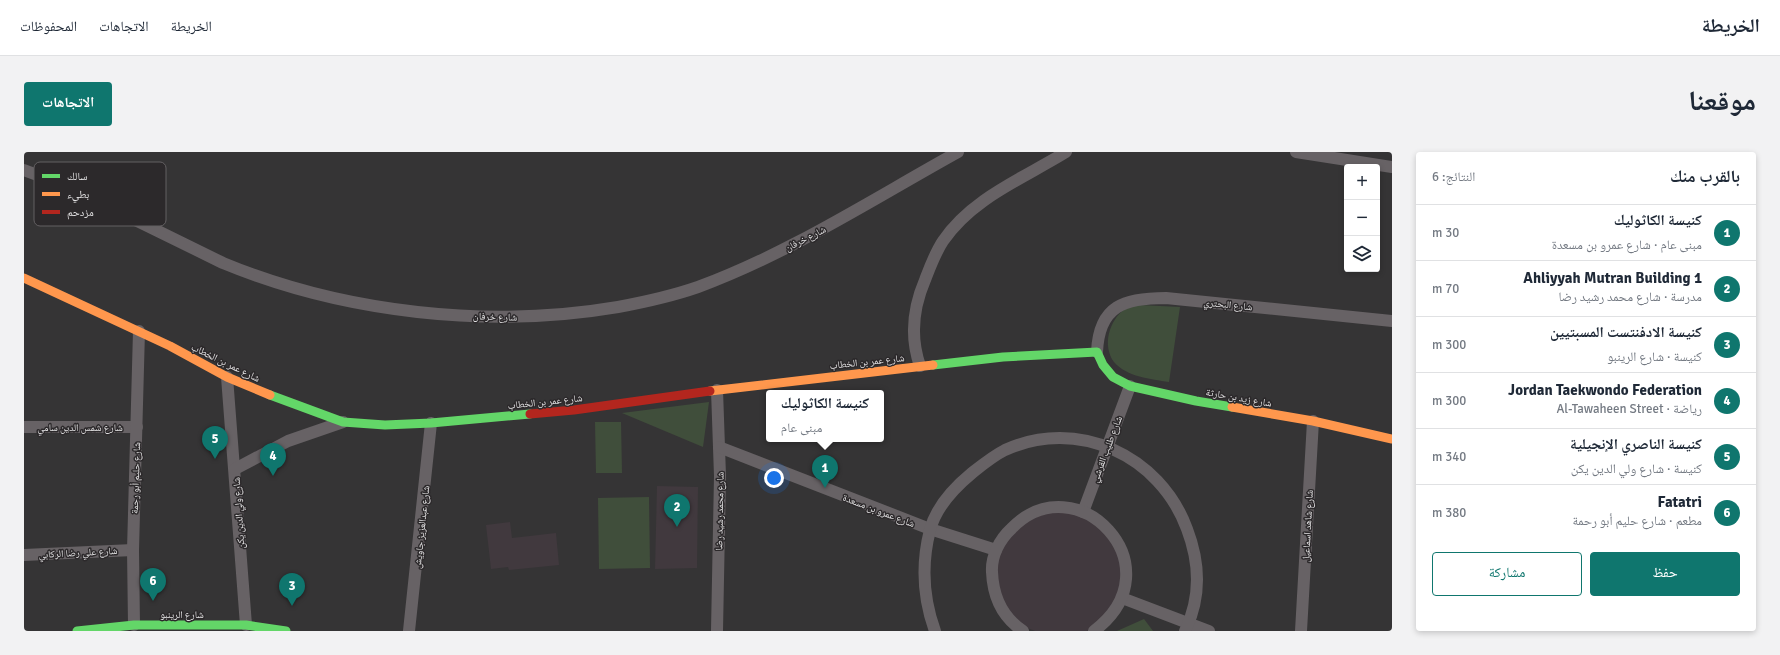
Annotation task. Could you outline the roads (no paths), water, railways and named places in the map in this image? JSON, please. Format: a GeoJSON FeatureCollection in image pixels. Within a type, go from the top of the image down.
{"type":"FeatureCollection","features":[{"type":"Feature","properties":{"kind":"street","name":"شارع خرفان"},"geometry":{"type":"LineString","coordinates":[[148,226],[223,263],[247,273],[344,301],[381,307],[512,318],[594,311],[640,303],[697,287],[746,267],[805,239],[958,152]]}},
{"type":"Feature","properties":{"kind":"street"},"geometry":{"type":"LineString","coordinates":[[920,366],[915,350],[914,318],[921,289],[936,252],[943,241],[964,217],[997,192],[1066,152]]}},
{"type":"Feature","properties":{"kind":"street"},"geometry":{"type":"LineString","coordinates":[[1296,152],[1392,167]]}},
{"type":"Feature","properties":{"kind":"street","name":"شارع خرفان"},"geometry":{"type":"LineString","coordinates":[[24,170],[34,174]]}},
{"type":"Feature","properties":{"kind":"street","name":"شارع عمر بن الخطاب"},"geometry":{"type":"LineString","coordinates":[[24,278],[139,330],[227,377],[287,403],[343,422],[385,425],[431,423],[574,410],[717,390],[920,366],[1010,357],[1097,352]]}},
{"type":"Feature","properties":{"kind":"street","name":"شارع البحتري"},"geometry":{"type":"LineString","coordinates":[[1097,352],[1098,339],[1103,324],[1111,312],[1122,304],[1133,299],[1166,298],[1392,321]]}},
{"type":"Feature","properties":{"kind":"street","name":"شارع حليم أبو رحمة"},"geometry":{"type":"LineString","coordinates":[[134,625],[133,550],[139,330]]}},
{"type":"Feature","properties":{"kind":"street","name":"شارع زيد بن حارثة"},"geometry":{"type":"LineString","coordinates":[[1097,352],[1103,365],[1113,377],[1130,386],[1196,401],[1313,421],[1392,438]]}},
{"type":"Feature","properties":{"kind":"street","name":"شارع ولي الدين يكن"},"geometry":{"type":"LineString","coordinates":[[227,377],[230,420],[252,627]]}},
{"type":"Feature","properties":{"kind":"street","name":"شارع طليب القرشي"},"geometry":{"type":"LineString","coordinates":[[1083,512],[1130,386]]}},
{"type":"Feature","properties":{"kind":"street","name":"شارع محمد رشيد رضا"},"geometry":{"type":"LineString","coordinates":[[717,390],[719,447],[717,631]]}},
{"type":"Feature","properties":{"kind":"street","name":"شارع شاهد اسماعيل"},"geometry":{"type":"LineString","coordinates":[[1301,631],[1313,421]]}},
{"type":"Feature","properties":{"kind":"street"},"geometry":{"type":"LineString","coordinates":[[235,469],[288,440],[343,422]]}},
{"type":"Feature","properties":{"kind":"street","name":"شارع عبدالعزيز جاويش"},"geometry":{"type":"LineString","coordinates":[[409,631],[431,423]]}},
{"type":"Feature","properties":{"kind":"street","name":"شارع شمس الدين سامي"},"geometry":{"type":"LineString","coordinates":[[24,427],[137,427]]}},
{"type":"Feature","properties":{"kind":"street"},"geometry":{"type":"LineString","coordinates":[[935,631],[928,610],[924,587],[924,562],[930,529],[938,512],[951,493],[983,464],[1004,451],[1025,443],[1049,439],[1072,439],[1107,446],[1130,457],[1150,472],[1170,495],[1184,522],[1192,543],[1197,570],[1196,599],[1187,627]]}},
{"type":"Feature","properties":{"kind":"street","name":"شارع عمرو بن مسعدة"},"geometry":{"type":"LineString","coordinates":[[719,447],[930,529],[996,550]]}},
{"type":"Feature","properties":{"kind":"street"},"geometry":{"type":"LineString","coordinates":[[1021,631],[1010,620],[999,604],[993,587],[992,568],[996,550],[1005,535],[1017,522],[1032,513],[1048,508],[1066,508],[1083,512],[1096,518],[1108,528],[1117,540],[1123,554],[1126,568],[1126,583],[1122,598],[1115,611],[1105,623],[1094,631]]}},
{"type":"Feature","properties":{"kind":"street","name":"شارع علي رضا الركابي"},"geometry":{"type":"LineString","coordinates":[[24,555],[133,550]]}},
{"type":"Feature","properties":{"kind":"street"},"geometry":{"type":"LineString","coordinates":[[1122,598],[1187,627],[1209,631]]}},
{"type":"Feature","properties":{"kind":"street","name":"شارع الرينبو"},"geometry":{"type":"LineString","coordinates":[[77,631],[134,625],[252,627],[286,631]]}},
{"type":"Feature","properties":{"kind":"place","name":"كنيسة الناصري الإنجيلية"},"geometry":{"type":"Point","coordinates":[215,459]}},
{"type":"Feature","properties":{"kind":"place","name":"Jordan Taekwondo Federation"},"geometry":{"type":"Point","coordinates":[273,476]}},
{"type":"Feature","properties":{"kind":"place","name":"كنيسة الكاثوليك"},"geometry":{"type":"Point","coordinates":[825,488]}},
{"type":"Feature","properties":{"kind":"place","name":"Ahliyyah Mutran Building 1"},"geometry":{"type":"Point","coordinates":[677,527]}},
{"type":"Feature","properties":{"kind":"place","name":"Fatatri"},"geometry":{"type":"Point","coordinates":[153,601]}},
{"type":"Feature","properties":{"kind":"place","name":"كنيسة الادفنتست المسبتيين"},"geometry":{"type":"Point","coordinates":[292,606]}}]}
